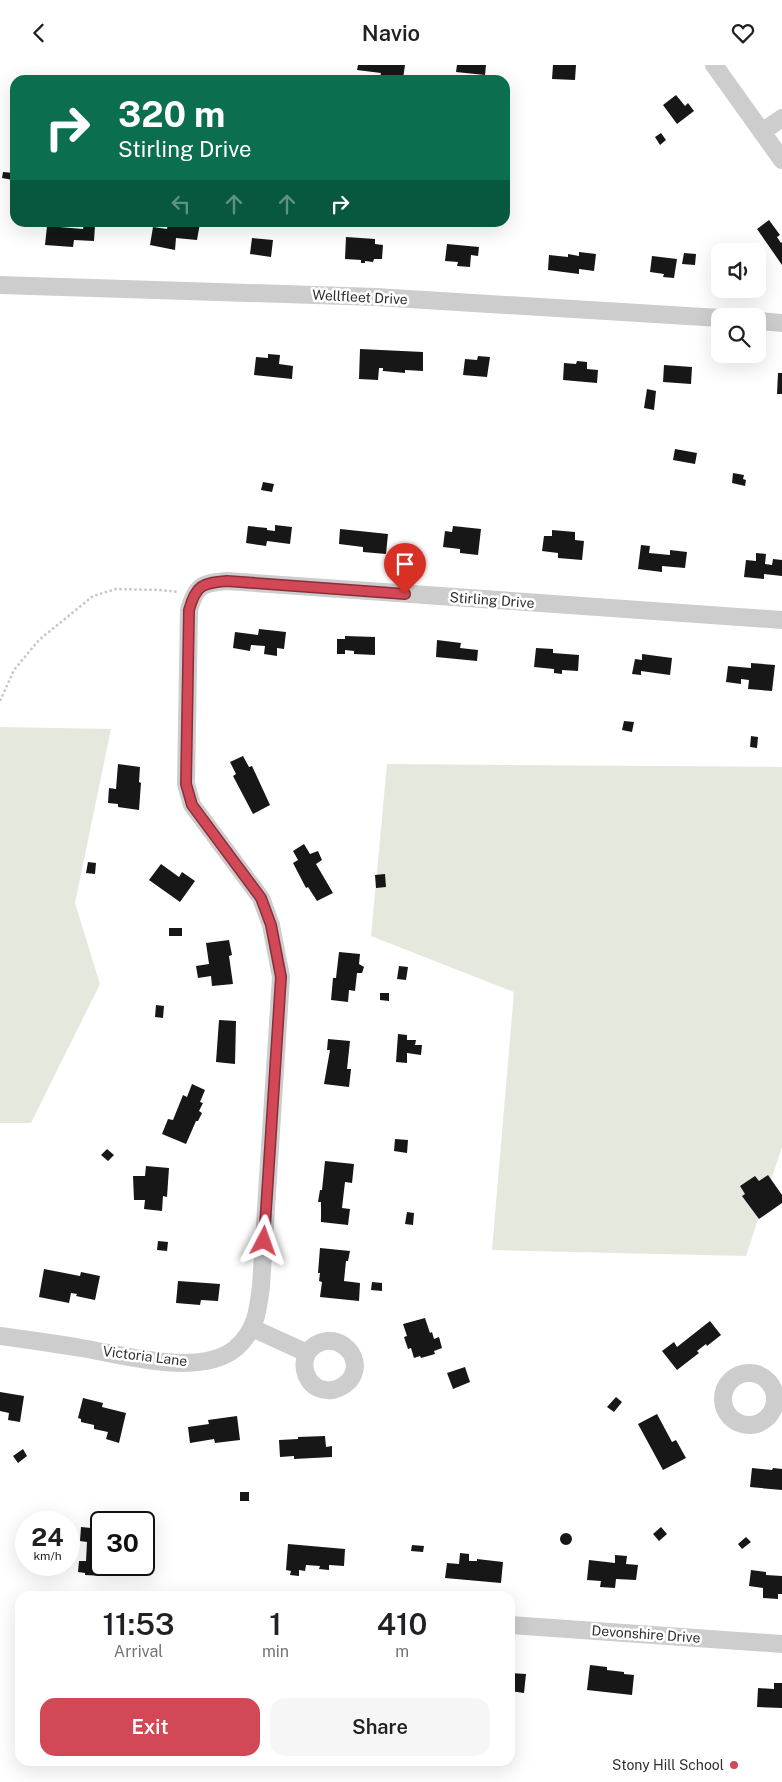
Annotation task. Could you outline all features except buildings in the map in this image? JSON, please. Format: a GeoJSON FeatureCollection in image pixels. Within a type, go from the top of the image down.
{"type":"FeatureCollection","features":[{"type":"Feature","properties":{"kind":"street"},"geometry":{"type":"LineString","coordinates":[[714,65],[782,160]]}},
{"type":"Feature","properties":{"kind":"street"},"geometry":{"type":"LineString","coordinates":[[762,132],[782,118]]}},
{"type":"Feature","properties":{"kind":"street","name":"Wellfleet Drive"},"geometry":{"type":"LineString","coordinates":[[0,285],[376,297],[711,317]]}},
{"type":"Feature","properties":{"kind":"street"},"geometry":{"type":"LineString","coordinates":[[766,322],[782,323]]}},
{"type":"Feature","properties":{"kind":"street","name":"Stirling Drive"},"geometry":{"type":"LineString","coordinates":[[198,589],[227,581],[782,620]]}},
{"type":"Feature","properties":{"kind":"street","name":"Victoria Lane"},"geometry":{"type":"LineString","coordinates":[[0,1336],[154,1360],[198,1362],[212,1359],[235,1349],[252,1328],[257,1315],[261,1286],[281,977],[271,925],[261,898],[192,805],[186,784],[189,610],[198,589]]}},
{"type":"Feature","properties":{"kind":"street"},"geometry":{"type":"LineString","coordinates":[[252,1328],[308,1353]]}},
{"type":"Feature","properties":{"kind":"street","name":"Devonshire Drive"},"geometry":{"type":"LineString","coordinates":[[515,1625],[782,1643]]}},
{"type":"Feature","properties":{"kind":"path"},"geometry":{"type":"LineString","coordinates":[[0,701],[14,671],[39,640],[93,596],[116,589],[198,589]]}},
{"type":"Feature","properties":{"kind":"shaded area"},"geometry":{"type":"Polygon","coordinates":[[[0,727],[111,729],[75,903],[100,984],[31,1123],[0,1123],[0,727]]]}},
{"type":"Feature","properties":{"kind":"shaded area"},"geometry":{"type":"Polygon","coordinates":[[[387,764],[782,767],[782,1147],[746,1256],[492,1250],[514,992],[371,936],[387,764]]]}},
{"type":"Feature","properties":{"kind":"place","name":"Stony Hill School"},"geometry":{"type":"Point","coordinates":[734,1765]}},
{"type":"Feature","properties":{"kind":"route"},"geometry":{"type":"LineString","coordinates":[[264,1241],[281,977],[271,925],[261,898],[192,805],[186,784],[189,610],[193,594],[203,585],[213,582],[227,581],[405,594]]}}]}
